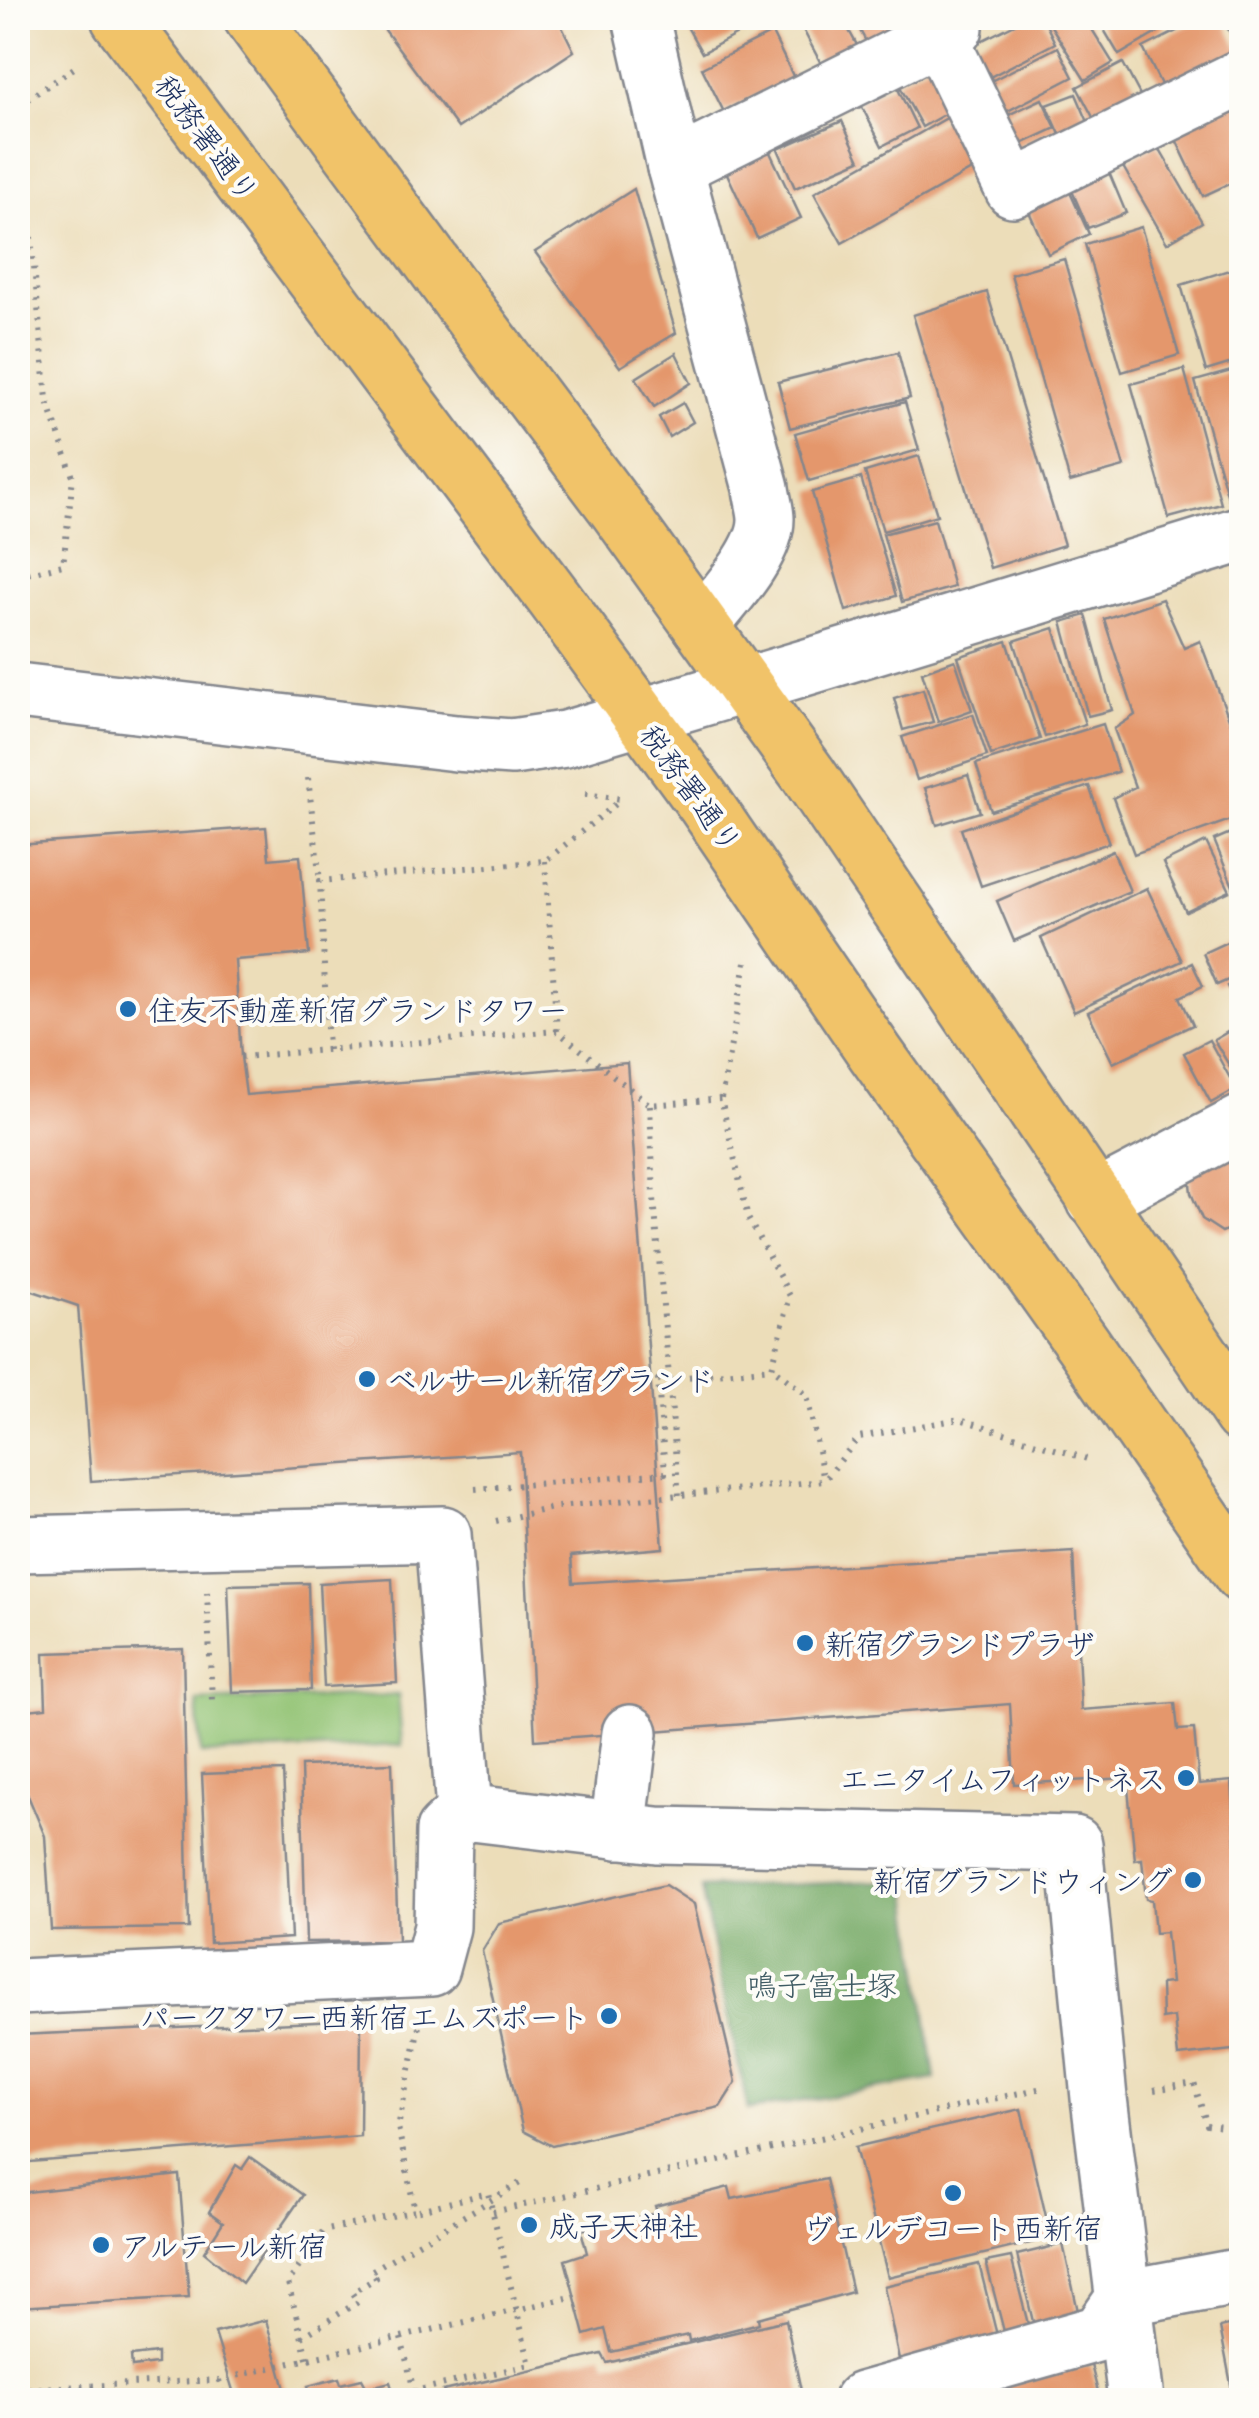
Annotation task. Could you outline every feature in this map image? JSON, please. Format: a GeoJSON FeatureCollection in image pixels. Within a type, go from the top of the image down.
{"type":"FeatureCollection","features":[{"type":"Feature","properties":{"kind":"main road","name":"税務署通り"},"geometry":{"type":"LineString","coordinates":[[119,18],[705,804],[1242,1575]]}},
{"type":"Feature","properties":{"kind":"main road"},"geometry":{"type":"LineString","coordinates":[[252,18],[745,685],[1242,1414]]}},
{"type":"Feature","properties":{"kind":"street"},"geometry":{"type":"LineString","coordinates":[[641,18],[766,522],[753,558],[702,626]]}},
{"type":"Feature","properties":{"kind":"street"},"geometry":{"type":"LineString","coordinates":[[676,167],[955,25],[1013,188],[1242,76]]}},
{"type":"Feature","properties":{"kind":"street"},"geometry":{"type":"LineString","coordinates":[[18,691],[512,748],[565,739],[1242,534]]}},
{"type":"Feature","properties":{"kind":"street"},"geometry":{"type":"LineString","coordinates":[[1095,1200],[1242,1123]]}},
{"type":"Feature","properties":{"kind":"street"},"geometry":{"type":"LineString","coordinates":[[18,1498],[18,1544],[442,1534],[464,1812]]}},
{"type":"Feature","properties":{"kind":"street"},"geometry":{"type":"LineString","coordinates":[[618,1830],[630,1734]]}},
{"type":"Feature","properties":{"kind":"street"},"geometry":{"type":"LineString","coordinates":[[464,1812],[657,1835],[1074,1844],[1098,2087],[1136,2400]]}},
{"type":"Feature","properties":{"kind":"street"},"geometry":{"type":"LineString","coordinates":[[18,1987],[431,1968],[442,1928],[444,1831],[464,1812]]}},
{"type":"Feature","properties":{"kind":"street"},"geometry":{"type":"LineString","coordinates":[[862,2400],[1100,2334],[1124,2298],[1242,2276]]}},
{"type":"Feature","properties":{"kind":"path"},"geometry":{"type":"LineString","coordinates":[[18,576],[62,565],[73,477],[47,400],[21,169],[18,104],[74,68]]}},
{"type":"Feature","properties":{"kind":"path"},"geometry":{"type":"LineString","coordinates":[[307,768],[320,881],[328,1050]]}},
{"type":"Feature","properties":{"kind":"path"},"geometry":{"type":"LineString","coordinates":[[320,881],[545,861],[622,799]]}},
{"type":"Feature","properties":{"kind":"path"},"geometry":{"type":"LineString","coordinates":[[545,861],[556,1031]]}},
{"type":"Feature","properties":{"kind":"path"},"geometry":{"type":"LineString","coordinates":[[747,956],[721,1098],[748,1218],[790,1296],[772,1368]]}},
{"type":"Feature","properties":{"kind":"path"},"geometry":{"type":"LineString","coordinates":[[241,1057],[556,1031],[650,1106],[721,1098]]}},
{"type":"Feature","properties":{"kind":"path"},"geometry":{"type":"LineString","coordinates":[[650,1106],[679,1497]]}},
{"type":"Feature","properties":{"kind":"path"},"geometry":{"type":"LineString","coordinates":[[442,1534],[440,1491],[665,1473],[658,1380],[772,1368],[807,1396],[824,1482]]}},
{"type":"Feature","properties":{"kind":"path"},"geometry":{"type":"LineString","coordinates":[[557,1507],[824,1482],[859,1437],[960,1419],[1088,1460]]}},
{"type":"Feature","properties":{"kind":"path"},"geometry":{"type":"LineString","coordinates":[[204,1539],[212,1700]]}},
{"type":"Feature","properties":{"kind":"path"},"geometry":{"type":"LineString","coordinates":[[415,2211],[398,2127],[431,1968]]}},
{"type":"Feature","properties":{"kind":"path"},"geometry":{"type":"LineString","coordinates":[[492,2212],[1098,2087],[1194,2083],[1207,2125],[1242,2128]]}},
{"type":"Feature","properties":{"kind":"path"},"geometry":{"type":"LineString","coordinates":[[302,2337],[358,2302],[352,2292],[376,2278],[371,2271],[520,2183]]}},
{"type":"Feature","properties":{"kind":"path"},"geometry":{"type":"LineString","coordinates":[[307,2358],[288,2283],[323,2231],[488,2193],[530,2366],[414,2392],[401,2338]]}},
{"type":"Feature","properties":{"kind":"path"},"geometry":{"type":"LineString","coordinates":[[18,2388],[219,2380],[567,2298]]}},
{"type":"Feature","properties":{"kind":"path"},"geometry":{"type":"LineString","coordinates":[[219,2380],[224,2400]]}},
{"type":"Feature","properties":{"kind":"green space"},"geometry":{"type":"Polygon","coordinates":[[[398,1695],[402,1745],[201,1754],[197,1701],[398,1695]]]}},
{"type":"Feature","properties":{"kind":"green space","name":"鳴子富士塚"},"geometry":{"type":"Polygon","coordinates":[[[907,1880],[935,2079],[748,2110],[701,1888],[907,1880]]]}},
{"type":"Feature","properties":{"kind":"building"},"geometry":{"type":"Polygon","coordinates":[[[376,18],[567,18],[561,25],[574,51],[458,128],[376,18]]]}},
{"type":"Feature","properties":{"kind":"building"},"geometry":{"type":"Polygon","coordinates":[[[682,18],[767,18],[702,53],[682,18]]]}},
{"type":"Feature","properties":{"kind":"building"},"geometry":{"type":"Polygon","coordinates":[[[797,18],[842,18],[863,56],[827,75],[797,18]]]}},
{"type":"Feature","properties":{"kind":"building"},"geometry":{"type":"Polygon","coordinates":[[[853,18],[892,18],[897,28],[867,43],[853,18]]]}},
{"type":"Feature","properties":{"kind":"building"},"geometry":{"type":"Polygon","coordinates":[[[1027,18],[1043,18],[1055,43],[984,80],[967,48],[1027,18]]]}},
{"type":"Feature","properties":{"kind":"building"},"geometry":{"type":"Polygon","coordinates":[[[1046,18],[1085,18],[1113,63],[1085,80],[1046,18]]]}},
{"type":"Feature","properties":{"kind":"building"},"geometry":{"type":"Polygon","coordinates":[[[1097,18],[1158,18],[1165,28],[1119,55],[1097,18]]]}},
{"type":"Feature","properties":{"kind":"building"},"geometry":{"type":"Polygon","coordinates":[[[1203,18],[1222,18],[1242,55],[1170,103],[1143,48],[1203,18]]]}},
{"type":"Feature","properties":{"kind":"building"},"geometry":{"type":"Polygon","coordinates":[[[772,33],[794,78],[724,112],[702,68],[772,33]]]}},
{"type":"Feature","properties":{"kind":"building"},"geometry":{"type":"Polygon","coordinates":[[[1058,47],[1073,77],[998,116],[983,85],[1058,47]]]}},
{"type":"Feature","properties":{"kind":"building"},"geometry":{"type":"Polygon","coordinates":[[[935,61],[959,106],[922,127],[897,81],[935,61]]]}},
{"type":"Feature","properties":{"kind":"building"},"geometry":{"type":"Polygon","coordinates":[[[1123,63],[1148,110],[1102,134],[1077,87],[1123,63]]]}},
{"type":"Feature","properties":{"kind":"building"},"geometry":{"type":"Polygon","coordinates":[[[895,83],[917,128],[882,146],[859,101],[895,83]]]}},
{"type":"Feature","properties":{"kind":"building"},"geometry":{"type":"Polygon","coordinates":[[[1076,94],[1097,143],[1069,155],[1047,105],[1076,94]]]}},
{"type":"Feature","properties":{"kind":"building"},"geometry":{"type":"Polygon","coordinates":[[[1042,99],[1056,128],[1009,150],[995,121],[1042,99]]]}},
{"type":"Feature","properties":{"kind":"building"},"geometry":{"type":"Polygon","coordinates":[[[1242,99],[1242,178],[1203,196],[1172,131],[1242,99]]]}},
{"type":"Feature","properties":{"kind":"building"},"geometry":{"type":"Polygon","coordinates":[[[961,110],[989,160],[842,243],[814,193],[961,110]]]}},
{"type":"Feature","properties":{"kind":"building"},"geometry":{"type":"Polygon","coordinates":[[[842,121],[860,160],[795,188],[778,149],[842,121]]]}},
{"type":"Feature","properties":{"kind":"building"},"geometry":{"type":"Polygon","coordinates":[[[1157,144],[1202,222],[1167,243],[1122,165],[1157,144]]]}},
{"type":"Feature","properties":{"kind":"building"},"geometry":{"type":"Polygon","coordinates":[[[767,146],[801,218],[757,238],[723,165],[767,146]]]}},
{"type":"Feature","properties":{"kind":"building"},"geometry":{"type":"Polygon","coordinates":[[[1108,170],[1126,213],[1088,228],[1070,186],[1108,170]]]}},
{"type":"Feature","properties":{"kind":"building"},"geometry":{"type":"Polygon","coordinates":[[[1068,188],[1089,234],[1048,254],[1027,207],[1068,188]]]}},
{"type":"Feature","properties":{"kind":"building"},"geometry":{"type":"Polygon","coordinates":[[[634,189],[676,333],[620,367],[535,252],[634,189]]]}},
{"type":"Feature","properties":{"kind":"building"},"geometry":{"type":"Polygon","coordinates":[[[1141,227],[1179,355],[1122,372],[1085,244],[1141,227]]]}},
{"type":"Feature","properties":{"kind":"building"},"geometry":{"type":"Polygon","coordinates":[[[1064,259],[1124,467],[1070,482],[1011,274],[1064,259]]]}},
{"type":"Feature","properties":{"kind":"building"},"geometry":{"type":"Polygon","coordinates":[[[1232,269],[1242,299],[1242,360],[1206,371],[1181,285],[1232,269]]]}},
{"type":"Feature","properties":{"kind":"building"},"geometry":{"type":"Polygon","coordinates":[[[987,292],[1064,545],[990,568],[913,315],[987,292]]]}},
{"type":"Feature","properties":{"kind":"building"},"geometry":{"type":"Polygon","coordinates":[[[898,352],[910,398],[790,428],[778,382],[898,352]]]}},
{"type":"Feature","properties":{"kind":"building"},"geometry":{"type":"Polygon","coordinates":[[[676,353],[691,383],[654,407],[636,378],[676,353]]]}},
{"type":"Feature","properties":{"kind":"building"},"geometry":{"type":"Polygon","coordinates":[[[1242,368],[1242,494],[1228,498],[1195,381],[1242,368]]]}},
{"type":"Feature","properties":{"kind":"building"},"geometry":{"type":"Polygon","coordinates":[[[1184,369],[1221,504],[1169,518],[1131,384],[1184,369]]]}},
{"type":"Feature","properties":{"kind":"building"},"geometry":{"type":"Polygon","coordinates":[[[905,402],[919,450],[809,481],[795,433],[905,402]]]}},
{"type":"Feature","properties":{"kind":"building"},"geometry":{"type":"Polygon","coordinates":[[[683,403],[693,422],[669,437],[659,417],[683,403]]]}},
{"type":"Feature","properties":{"kind":"building"},"geometry":{"type":"Polygon","coordinates":[[[919,456],[937,515],[883,531],[865,472],[919,456]]]}},
{"type":"Feature","properties":{"kind":"building"},"geometry":{"type":"Polygon","coordinates":[[[861,478],[896,596],[846,611],[812,492],[861,478]]]}},
{"type":"Feature","properties":{"kind":"building"},"geometry":{"type":"Polygon","coordinates":[[[935,520],[954,587],[902,602],[883,534],[935,520]]]}},
{"type":"Feature","properties":{"kind":"building"},"geometry":{"type":"Polygon","coordinates":[[[1162,599],[1184,648],[1200,641],[1238,743],[1242,743],[1242,800],[1236,802],[1239,817],[1134,854],[1113,798],[1135,787],[1114,729],[1135,715],[1104,619],[1162,599]]]}},
{"type":"Feature","properties":{"kind":"building"},"geometry":{"type":"Polygon","coordinates":[[[1086,615],[1112,710],[1088,716],[1062,622],[1086,615]]]}},
{"type":"Feature","properties":{"kind":"building"},"geometry":{"type":"Polygon","coordinates":[[[1054,628],[1085,724],[1045,737],[1014,641],[1054,628]]]}},
{"type":"Feature","properties":{"kind":"building"},"geometry":{"type":"Polygon","coordinates":[[[1007,641],[1040,739],[991,755],[958,657],[1007,641]]]}},
{"type":"Feature","properties":{"kind":"building"},"geometry":{"type":"Polygon","coordinates":[[[955,660],[972,710],[938,722],[922,672],[955,660]]]}},
{"type":"Feature","properties":{"kind":"building"},"geometry":{"type":"Polygon","coordinates":[[[923,689],[933,722],[903,730],[894,698],[923,689]]]}},
{"type":"Feature","properties":{"kind":"building"},"geometry":{"type":"Polygon","coordinates":[[[973,714],[987,756],[917,780],[902,737],[973,714]]]}},
{"type":"Feature","properties":{"kind":"building"},"geometry":{"type":"Polygon","coordinates":[[[1103,724],[1118,772],[991,811],[976,764],[1103,724]]]}},
{"type":"Feature","properties":{"kind":"building"},"geometry":{"type":"Polygon","coordinates":[[[968,775],[980,812],[937,825],[925,788],[968,775]]]}},
{"type":"Feature","properties":{"kind":"building"},"geometry":{"type":"Polygon","coordinates":[[[1089,786],[1109,843],[981,886],[961,829],[1089,786]]]}},
{"type":"Feature","properties":{"kind":"building"},"geometry":{"type":"Polygon","coordinates":[[[266,827],[269,859],[300,856],[309,954],[235,960],[246,1095],[627,1063],[663,1548],[571,1556],[573,1583],[1073,1552],[1081,1710],[1175,1703],[1178,1730],[1194,1729],[1199,1784],[1232,1781],[1236,1844],[1242,1844],[1242,2049],[1178,2056],[1174,2017],[1162,2019],[1161,1984],[1171,1983],[1166,1932],[1155,1933],[1142,1859],[1135,1860],[1127,1778],[1014,1784],[1010,1704],[535,1740],[520,1452],[91,1481],[78,1306],[18,1286],[18,845],[266,827]]]}},
{"type":"Feature","properties":{"kind":"building"},"geometry":{"type":"Polygon","coordinates":[[[1242,828],[1242,906],[1241,906],[1214,840],[1242,828]]]}},
{"type":"Feature","properties":{"kind":"building"},"geometry":{"type":"Polygon","coordinates":[[[1206,842],[1230,891],[1186,912],[1163,863],[1206,842]]]}},
{"type":"Feature","properties":{"kind":"building"},"geometry":{"type":"Polygon","coordinates":[[[1113,851],[1130,891],[1014,941],[997,901],[1113,851]]]}},
{"type":"Feature","properties":{"kind":"building"},"geometry":{"type":"Polygon","coordinates":[[[1147,888],[1182,961],[1074,1012],[1041,938],[1147,888]]]}},
{"type":"Feature","properties":{"kind":"building"},"geometry":{"type":"Polygon","coordinates":[[[1242,935],[1242,974],[1217,985],[1203,953],[1242,935]]]}},
{"type":"Feature","properties":{"kind":"building"},"geometry":{"type":"Polygon","coordinates":[[[1192,963],[1203,986],[1180,997],[1193,1025],[1113,1063],[1088,1012],[1192,963]]]}},
{"type":"Feature","properties":{"kind":"building"},"geometry":{"type":"Polygon","coordinates":[[[1242,978],[1242,1018],[1227,986],[1242,978]]]}},
{"type":"Feature","properties":{"kind":"building"},"geometry":{"type":"Polygon","coordinates":[[[1236,1027],[1242,1038],[1242,1087],[1214,1040],[1236,1027]]]}},
{"type":"Feature","properties":{"kind":"building"},"geometry":{"type":"Polygon","coordinates":[[[1209,1040],[1236,1089],[1211,1103],[1184,1053],[1209,1040]]]}},
{"type":"Feature","properties":{"kind":"building"},"geometry":{"type":"Polygon","coordinates":[[[1242,1140],[1242,1223],[1222,1232],[1202,1219],[1191,1193],[1188,1165],[1242,1140]]]}},
{"type":"Feature","properties":{"kind":"building"},"geometry":{"type":"Polygon","coordinates":[[[392,1579],[397,1683],[324,1687],[319,1583],[392,1579]]]}},
{"type":"Feature","properties":{"kind":"building"},"geometry":{"type":"Polygon","coordinates":[[[308,1583],[311,1690],[232,1692],[228,1585],[308,1583]]]}},
{"type":"Feature","properties":{"kind":"building"},"geometry":{"type":"Polygon","coordinates":[[[183,1649],[189,1928],[51,1930],[45,1836],[18,1772],[18,1711],[46,1708],[44,1653],[183,1649]]]}},
{"type":"Feature","properties":{"kind":"building"},"geometry":{"type":"Polygon","coordinates":[[[392,1763],[398,1941],[306,1942],[301,1766],[392,1763]]]}},
{"type":"Feature","properties":{"kind":"building"},"geometry":{"type":"Polygon","coordinates":[[[283,1771],[291,1938],[210,1943],[202,1774],[283,1771]]]}},
{"type":"Feature","properties":{"kind":"building","name":"パークタワー西新宿エムズポート"},"geometry":{"type":"Polygon","coordinates":[[[665,1885],[694,1904],[736,2082],[720,2107],[552,2146],[523,2131],[482,1951],[499,1923],[665,1885]]]}},
{"type":"Feature","properties":{"kind":"building"},"geometry":{"type":"Polygon","coordinates":[[[361,2020],[360,2136],[18,2163],[18,2035],[361,2020]]]}},
{"type":"Feature","properties":{"kind":"building","name":"ヴェルデコート西新宿"},"geometry":{"type":"Polygon","coordinates":[[[1021,2109],[1051,2238],[888,2277],[855,2147],[1021,2109]]]}},
{"type":"Feature","properties":{"kind":"building"},"geometry":{"type":"Polygon","coordinates":[[[250,2157],[303,2195],[242,2283],[204,2252],[223,2222],[209,2212],[236,2165],[242,2169],[250,2157]]]}},
{"type":"Feature","properties":{"kind":"building","name":"アルテール新宿"},"geometry":{"type":"Polygon","coordinates":[[[179,2175],[189,2297],[18,2307],[18,2193],[179,2175]]]}},
{"type":"Feature","properties":{"kind":"building","name":"成子天神社"},"geometry":{"type":"Polygon","coordinates":[[[826,2179],[852,2292],[689,2341],[688,2335],[611,2352],[605,2329],[585,2335],[565,2260],[587,2253],[581,2230],[657,2213],[655,2206],[729,2187],[732,2199],[826,2179]]]}},
{"type":"Feature","properties":{"kind":"building"},"geometry":{"type":"Polygon","coordinates":[[[1063,2244],[1080,2320],[1035,2330],[1017,2255],[1063,2244]]]}},
{"type":"Feature","properties":{"kind":"building"},"geometry":{"type":"Polygon","coordinates":[[[1011,2257],[1030,2332],[1006,2339],[986,2262],[1011,2257]]]}},
{"type":"Feature","properties":{"kind":"building"},"geometry":{"type":"Polygon","coordinates":[[[979,2264],[999,2343],[901,2370],[884,2286],[979,2264]]]}},
{"type":"Feature","properties":{"kind":"building"},"geometry":{"type":"Polygon","coordinates":[[[266,2320],[288,2400],[236,2400],[215,2333],[266,2320]]]}},
{"type":"Feature","properties":{"kind":"building"},"geometry":{"type":"Polygon","coordinates":[[[786,2320],[803,2400],[446,2400],[443,2391],[602,2354],[607,2363],[786,2320]]]}},
{"type":"Feature","properties":{"kind":"building"},"geometry":{"type":"Polygon","coordinates":[[[1242,2322],[1242,2400],[1234,2400],[1220,2327],[1242,2322]]]}},
{"type":"Feature","properties":{"kind":"building"},"geometry":{"type":"Polygon","coordinates":[[[157,2353],[157,2364],[132,2367],[131,2356],[157,2353]]]}},
{"type":"Feature","properties":{"kind":"building"},"geometry":{"type":"Polygon","coordinates":[[[1091,2365],[1100,2400],[939,2399],[1091,2365]]]}},
{"type":"Feature","properties":{"kind":"building"},"geometry":{"type":"Polygon","coordinates":[[[339,2378],[341,2384],[362,2379],[367,2388],[390,2382],[396,2400],[311,2400],[308,2386],[339,2378]]]}},
{"type":"Feature","properties":{"kind":"place","name":"住友不動産新宿グランドタワー"},"geometry":{"type":"Point","coordinates":[128,1009]}},
{"type":"Feature","properties":{"kind":"place","name":"ベルサール新宿グランド"},"geometry":{"type":"Point","coordinates":[367,1379]}},
{"type":"Feature","properties":{"kind":"place","name":"新宿グランドプラザ"},"geometry":{"type":"Point","coordinates":[805,1643]}},
{"type":"Feature","properties":{"kind":"place","name":"エニタイムフィットネス"},"geometry":{"type":"Point","coordinates":[1186,1778]}},
{"type":"Feature","properties":{"kind":"place","name":"新宿グランドウィング"},"geometry":{"type":"Point","coordinates":[1193,1880]}},
{"type":"Feature","properties":{"kind":"place","name":"パークタワー西新宿エムズポート"},"geometry":{"type":"Point","coordinates":[609,2016]}},
{"type":"Feature","properties":{"kind":"place","name":"ヴェルデコート西新宿"},"geometry":{"type":"Point","coordinates":[953,2193]}},
{"type":"Feature","properties":{"kind":"place","name":"成子天神社"},"geometry":{"type":"Point","coordinates":[529,2225]}},
{"type":"Feature","properties":{"kind":"place","name":"アルテール新宿"},"geometry":{"type":"Point","coordinates":[101,2245]}}]}
